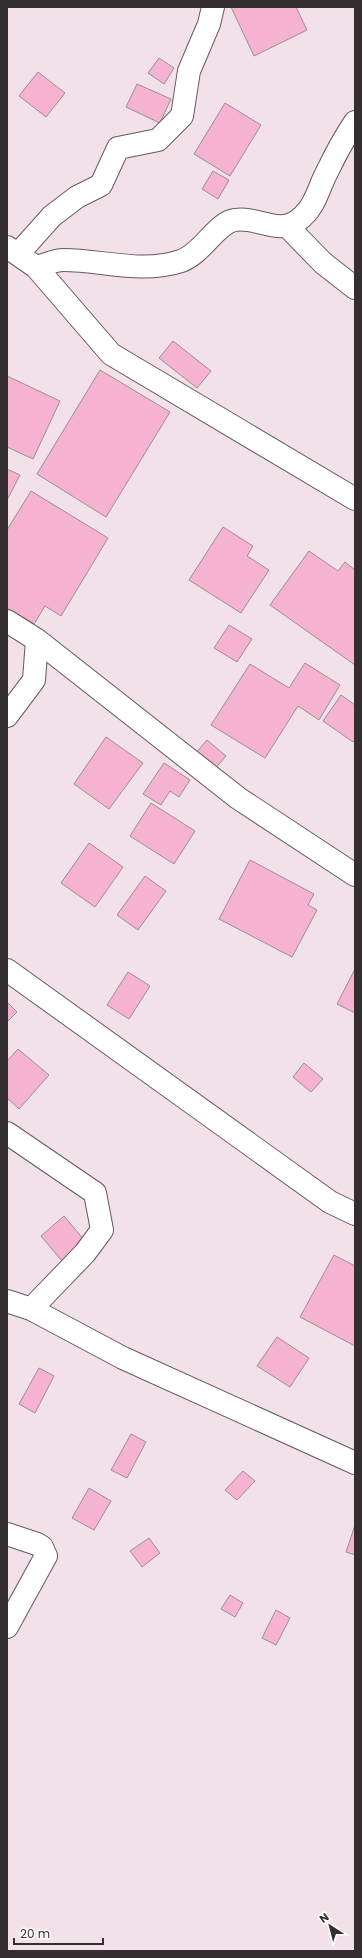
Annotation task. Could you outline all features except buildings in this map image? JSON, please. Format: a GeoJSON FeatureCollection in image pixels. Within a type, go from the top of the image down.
{"type":"FeatureCollection","features":[{"type":"Feature","properties":{"kind":"street"},"geometry":{"type":"LineString","coordinates":[[213,7],[209,24],[189,71],[182,116],[158,140],[118,148],[101,186],[77,197],[52,216],[13,251],[36,267],[111,354],[355,499]]}},
{"type":"Feature","properties":{"kind":"street"},"geometry":{"type":"LineString","coordinates":[[36,267],[62,260],[148,268],[169,265],[186,259],[204,246],[223,225],[234,220],[250,220],[271,227],[287,226],[301,219],[312,206],[327,170],[355,122]]}},
{"type":"Feature","properties":{"kind":"street"},"geometry":{"type":"LineString","coordinates":[[287,226],[324,263],[355,288]]}},
{"type":"Feature","properties":{"kind":"street"},"geometry":{"type":"LineString","coordinates":[[7,621],[37,640],[238,798],[355,875]]}},
{"type":"Feature","properties":{"kind":"street"},"geometry":{"type":"LineString","coordinates":[[7,716],[34,680],[37,640]]}},
{"type":"Feature","properties":{"kind":"street"},"geometry":{"type":"LineString","coordinates":[[7,970],[330,1202],[355,1214]]}},
{"type":"Feature","properties":{"kind":"street"},"geometry":{"type":"LineString","coordinates":[[7,1133],[95,1193],[102,1230],[85,1253],[31,1309]]}},
{"type":"Feature","properties":{"kind":"street"},"geometry":{"type":"LineString","coordinates":[[7,1301],[31,1309],[123,1358],[355,1463]]}},
{"type":"Feature","properties":{"kind":"street"},"geometry":{"type":"LineString","coordinates":[[7,1534],[37,1544],[42,1547],[46,1556],[7,1627]]}}]}
